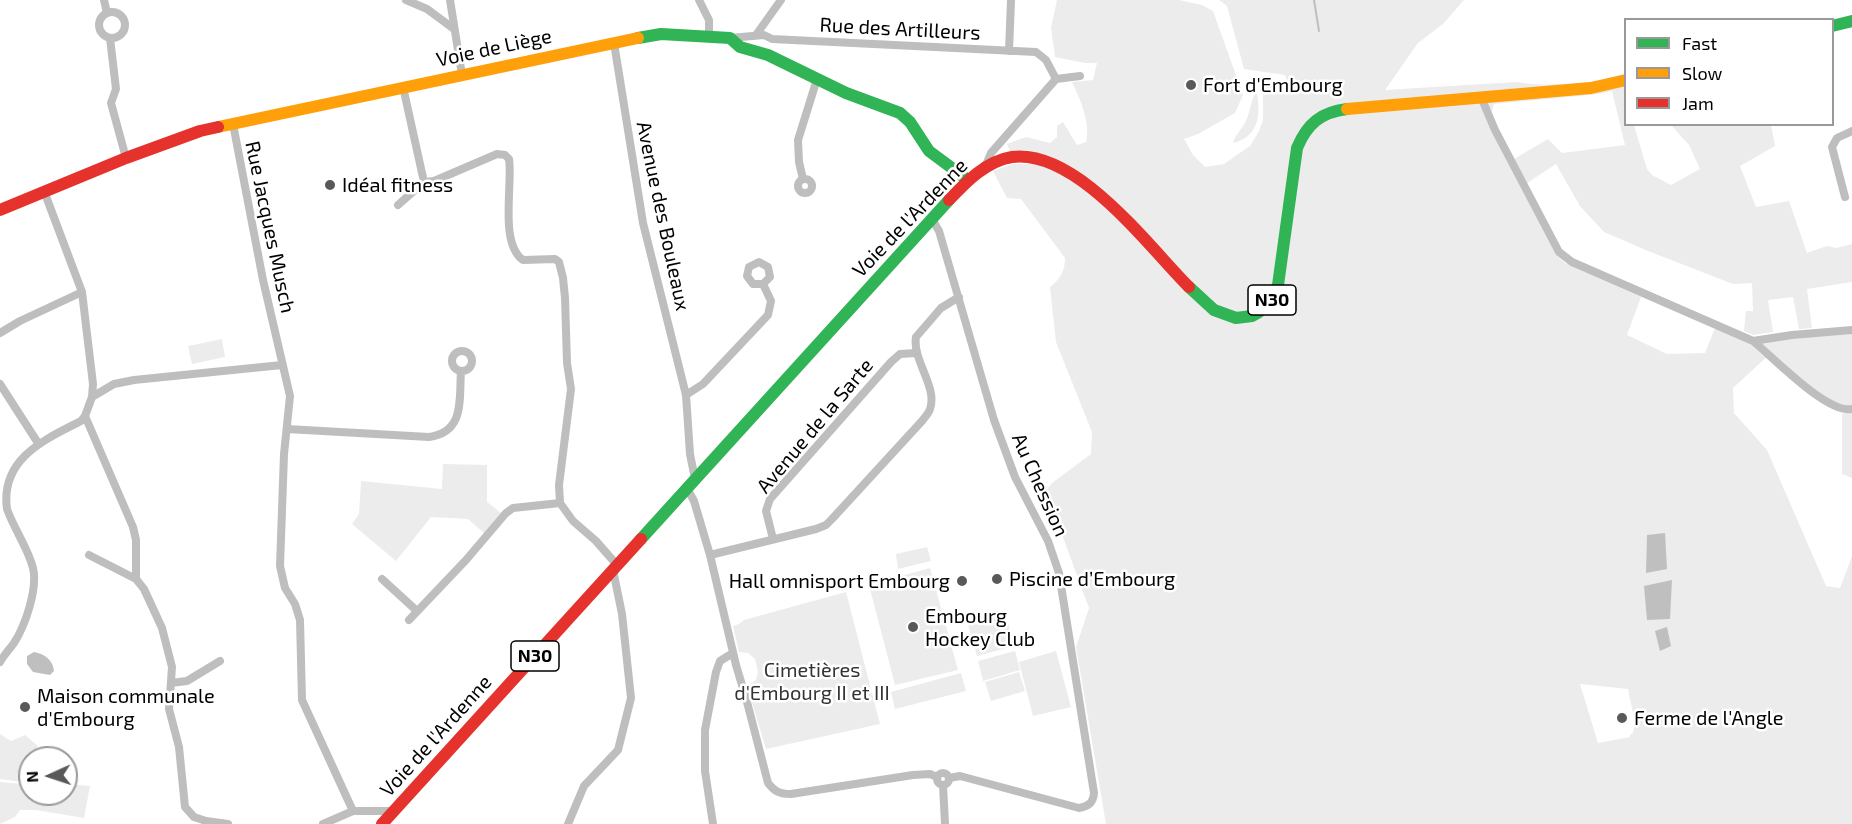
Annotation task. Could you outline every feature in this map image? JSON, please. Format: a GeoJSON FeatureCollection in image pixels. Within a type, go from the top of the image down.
{"type":"FeatureCollection","features":[{"type":"Feature","properties":{"kind":"main road"},"geometry":{"type":"LineString","coordinates":[[1834,26],[1852,21]]}},
{"type":"Feature","properties":{"kind":"main road","name":"Voie de Liège"},"geometry":{"type":"LineString","coordinates":[[0,210],[126,158],[200,131],[661,34],[730,38],[740,47],[768,55],[846,93],[903,116],[910,122],[929,151],[968,180]]}},
{"type":"Feature","properties":{"kind":"main road","name":"N30"},"geometry":{"type":"LineString","coordinates":[[1481,97],[1591,88],[1624,80]]}},
{"type":"Feature","properties":{"kind":"main road","name":"Voie de l'Ardenne"},"geometry":{"type":"LineString","coordinates":[[382,824],[932,219],[968,180],[985,167],[1010,157],[1030,156],[1053,162],[1068,170],[1098,194],[1204,302],[1229,317],[1243,319],[1263,310],[1272,300],[1278,285],[1297,148],[1302,134],[1314,120],[1344,109],[1481,97]]}},
{"type":"Feature","properties":{"kind":"street"},"geometry":{"type":"LineString","coordinates":[[104,0],[106,13],[100,20],[99,29],[103,35],[110,38],[121,35],[126,25],[121,15],[106,13]]}},
{"type":"Feature","properties":{"kind":"street"},"geometry":{"type":"LineString","coordinates":[[406,0],[427,9],[454,29]]}},
{"type":"Feature","properties":{"kind":"street"},"geometry":{"type":"LineString","coordinates":[[450,0],[462,75]]}},
{"type":"Feature","properties":{"kind":"street"},"geometry":{"type":"LineString","coordinates":[[699,0],[709,20],[709,37]]}},
{"type":"Feature","properties":{"kind":"street"},"geometry":{"type":"LineString","coordinates":[[756,35],[781,0]]}},
{"type":"Feature","properties":{"kind":"street"},"geometry":{"type":"LineString","coordinates":[[1009,51],[1011,0]]}},
{"type":"Feature","properties":{"kind":"street","name":"Rue des Artilleurs"},"geometry":{"type":"LineString","coordinates":[[730,38],[764,35],[772,39],[1036,52],[1046,60],[1056,79]]}},
{"type":"Feature","properties":{"kind":"street"},"geometry":{"type":"LineString","coordinates":[[110,38],[116,89],[111,103],[126,158]]}},
{"type":"Feature","properties":{"kind":"street","name":"Avenue des Bouleaux"},"geometry":{"type":"LineString","coordinates":[[614,43],[643,223],[686,395],[694,501],[768,783],[774,791],[791,794],[930,774],[937,777],[938,783],[946,782]]}},
{"type":"Feature","properties":{"kind":"street"},"geometry":{"type":"LineString","coordinates":[[985,167],[991,153],[1056,79],[1080,76]]}},
{"type":"Feature","properties":{"kind":"street"},"geometry":{"type":"LineString","coordinates":[[803,179],[799,162],[798,140],[817,79]]}},
{"type":"Feature","properties":{"kind":"street"},"geometry":{"type":"LineString","coordinates":[[403,87],[424,182]]}},
{"type":"Feature","properties":{"kind":"street"},"geometry":{"type":"LineString","coordinates":[[1481,97],[1495,130],[1559,252],[1566,258],[1753,341],[1816,395],[1841,409],[1852,409]]}},
{"type":"Feature","properties":{"kind":"street","name":"Rue Jacques Musch"},"geometry":{"type":"LineString","coordinates":[[233,124],[280,334],[282,365],[290,396],[284,454],[280,566],[285,588],[295,604],[300,620],[302,700],[353,811]]}},
{"type":"Feature","properties":{"kind":"street"},"geometry":{"type":"LineString","coordinates":[[1845,197],[1832,147],[1837,138],[1852,131]]}},
{"type":"Feature","properties":{"kind":"street"},"geometry":{"type":"LineString","coordinates":[[398,205],[424,182],[434,181],[486,157],[497,154],[505,155],[509,159],[510,166],[507,205],[515,250],[524,260],[555,259],[559,262],[565,298],[567,363],[571,389],[559,485],[560,502],[573,521],[601,547],[615,568],[631,698],[618,750],[584,786],[568,824]]}},
{"type":"Feature","properties":{"kind":"street"},"geometry":{"type":"LineString","coordinates":[[1,656],[14,644],[23,626],[34,582],[33,569],[7,508],[3,488],[7,470],[22,453],[81,421],[92,397],[93,384],[82,292],[44,192]]}},
{"type":"Feature","properties":{"kind":"street","name":"Au Chession"},"geometry":{"type":"LineString","coordinates":[[932,219],[939,231],[998,429],[1015,477],[1048,541],[1059,573],[1094,793],[1093,801],[1089,806],[1079,808],[960,776],[946,782]]}},
{"type":"Feature","properties":{"kind":"street"},"geometry":{"type":"LineString","coordinates":[[686,395],[703,384],[768,315],[771,302],[763,284]]}},
{"type":"Feature","properties":{"kind":"street"},"geometry":{"type":"LineString","coordinates":[[0,333],[82,292]]}},
{"type":"Feature","properties":{"kind":"street"},"geometry":{"type":"LineString","coordinates":[[710,555],[826,525],[922,421],[931,407],[931,391],[916,352],[916,337],[941,308],[959,297]]}},
{"type":"Feature","properties":{"kind":"street"},"geometry":{"type":"LineString","coordinates":[[1753,341],[1852,330]]}},
{"type":"Feature","properties":{"kind":"street","name":"Avenue de la Sarte"},"geometry":{"type":"LineString","coordinates":[[774,539],[766,511],[770,499],[891,362],[900,354],[916,352]]}},
{"type":"Feature","properties":{"kind":"street"},"geometry":{"type":"LineString","coordinates":[[92,397],[114,384],[134,380],[282,365]]}},
{"type":"Feature","properties":{"kind":"street"},"geometry":{"type":"LineString","coordinates":[[287,429],[441,436],[453,427],[457,419],[461,371]]}},
{"type":"Feature","properties":{"kind":"street"},"geometry":{"type":"LineString","coordinates":[[0,384],[38,443]]}},
{"type":"Feature","properties":{"kind":"street"},"geometry":{"type":"LineString","coordinates":[[85,416],[133,527],[136,540],[136,579]]}},
{"type":"Feature","properties":{"kind":"street"},"geometry":{"type":"LineString","coordinates":[[410,620],[513,508],[560,502]]}},
{"type":"Feature","properties":{"kind":"street"},"geometry":{"type":"LineString","coordinates":[[89,555],[136,579],[144,589],[162,628],[172,667],[169,709],[179,747],[185,807],[194,817],[228,824]]}},
{"type":"Feature","properties":{"kind":"street"},"geometry":{"type":"LineString","coordinates":[[382,579],[417,611]]}},
{"type":"Feature","properties":{"kind":"street"},"geometry":{"type":"LineString","coordinates":[[713,824],[705,771],[705,730],[710,694],[720,661],[733,653]]}},
{"type":"Feature","properties":{"kind":"street"},"geometry":{"type":"LineString","coordinates":[[171,683],[187,681],[220,661]]}},
{"type":"Feature","properties":{"kind":"street"},"geometry":{"type":"LineString","coordinates":[[945,824],[946,782]]}},
{"type":"Feature","properties":{"kind":"street"},"geometry":{"type":"LineString","coordinates":[[323,824],[353,811],[394,811]]}},
{"type":"Feature","properties":{"kind":"green space"},"geometry":{"type":"Polygon","coordinates":[[[1057,0],[1179,0],[1202,5],[1213,11],[1243,95],[1235,113],[1198,134],[1184,139],[1193,155],[1205,167],[1224,164],[1250,146],[1263,120],[1263,93],[1267,83],[1274,80],[1284,84],[1287,82],[1285,75],[1244,69],[1227,6],[1219,0],[1464,0],[1443,24],[1418,43],[1385,90],[1517,82],[1571,84],[1624,78],[1624,126],[1634,126],[1647,169],[1652,175],[1671,185],[1700,169],[1689,145],[1672,126],[1771,126],[1775,146],[1740,166],[1756,207],[1789,201],[1807,253],[1827,246],[1836,248],[1852,244],[1852,282],[1807,289],[1812,328],[1799,329],[1793,297],[1768,300],[1773,332],[1753,335],[1744,331],[1746,311],[1753,311],[1752,283],[1733,284],[1604,232],[1580,206],[1556,164],[1521,187],[1557,256],[1565,263],[1641,297],[1627,335],[1667,354],[1705,353],[1715,328],[1752,345],[1797,337],[1852,333],[1852,406],[1842,406],[1821,395],[1771,353],[1733,388],[1734,413],[1767,450],[1826,586],[1840,588],[1852,556],[1852,824],[1106,824],[1076,647],[1089,608],[1046,491],[1052,483],[1091,454],[1092,432],[1056,342],[1050,287],[1061,274],[1065,258],[1021,199],[1007,198],[993,171],[1013,164],[1031,164],[1030,150],[1010,151],[1007,144],[1026,137],[1050,143],[1057,137],[1057,126],[1063,122],[1077,145],[1086,142],[1086,119],[1072,82],[1093,80],[1097,63],[1055,57],[1051,28],[1057,0]],[[1612,91],[1494,104],[1491,114],[1514,159],[1548,139],[1562,153],[1625,145],[1612,91]],[[1580,684],[1598,743],[1630,737],[1633,733],[1635,723],[1628,689],[1580,684]]]}},
{"type":"Feature","properties":{"kind":"green space"},"geometry":{"type":"Polygon","coordinates":[[[1255,93],[1258,110],[1256,125],[1248,136],[1233,143],[1246,121],[1255,93]]]}},
{"type":"Feature","properties":{"kind":"green space"},"geometry":{"type":"Polygon","coordinates":[[[222,339],[225,357],[192,364],[188,346],[222,339]]]}},
{"type":"Feature","properties":{"kind":"green space"},"geometry":{"type":"Polygon","coordinates":[[[1852,411],[1852,478],[1842,474],[1842,414],[1852,411]]]}},
{"type":"Feature","properties":{"kind":"green space"},"geometry":{"type":"Polygon","coordinates":[[[443,464],[487,465],[487,502],[501,513],[484,533],[468,519],[431,517],[396,561],[352,524],[359,514],[361,481],[442,489],[443,464]]]}},
{"type":"Feature","properties":{"kind":"green space"},"geometry":{"type":"Polygon","coordinates":[[[927,547],[931,561],[898,569],[896,554],[927,547]]]}},
{"type":"Feature","properties":{"kind":"green space","name":"Embourg Hockey Club"},"geometry":{"type":"Polygon","coordinates":[[[930,568],[958,670],[895,685],[869,585],[930,568]]]}},
{"type":"Feature","properties":{"kind":"green space","name":"Cimetières d'Embourg II et III"},"geometry":{"type":"Polygon","coordinates":[[[846,592],[880,724],[766,749],[747,686],[756,680],[758,672],[755,659],[748,653],[739,652],[733,626],[744,620],[846,592]]]}},
{"type":"Feature","properties":{"kind":"green space"},"geometry":{"type":"Polygon","coordinates":[[[1005,611],[1014,646],[977,656],[967,621],[1005,611]]]}},
{"type":"Feature","properties":{"kind":"green space"},"geometry":{"type":"Polygon","coordinates":[[[1015,651],[1020,670],[983,681],[978,661],[1015,651]]]}},
{"type":"Feature","properties":{"kind":"green space"},"geometry":{"type":"Polygon","coordinates":[[[1056,651],[1071,707],[1033,716],[1019,662],[1056,651]]]}},
{"type":"Feature","properties":{"kind":"green space"},"geometry":{"type":"Polygon","coordinates":[[[1019,672],[1025,691],[991,701],[985,682],[1019,672]]]}},
{"type":"Feature","properties":{"kind":"green space"},"geometry":{"type":"Polygon","coordinates":[[[961,673],[966,691],[895,709],[891,692],[961,673]]]}},
{"type":"Feature","properties":{"kind":"green space"},"geometry":{"type":"Polygon","coordinates":[[[0,734],[11,741],[25,735],[37,746],[18,746],[18,781],[0,779],[0,734]]]}},
{"type":"Feature","properties":{"kind":"green space"},"geometry":{"type":"Polygon","coordinates":[[[0,782],[18,784],[18,806],[78,806],[78,785],[90,786],[84,818],[36,810],[20,810],[15,817],[0,824],[0,782]]]}},
{"type":"Feature","properties":{"kind":"shaded area"},"geometry":{"type":"Polygon","coordinates":[[[1665,533],[1667,569],[1646,573],[1647,535],[1665,533]]]}},
{"type":"Feature","properties":{"kind":"shaded area"},"geometry":{"type":"Polygon","coordinates":[[[1672,580],[1670,619],[1647,620],[1644,586],[1672,580]]]}},
{"type":"Feature","properties":{"kind":"shaded area"},"geometry":{"type":"Polygon","coordinates":[[[1667,627],[1671,646],[1660,651],[1655,631],[1667,627]]]}},
{"type":"Feature","properties":{"kind":"shaded area"},"geometry":{"type":"Polygon","coordinates":[[[34,652],[42,654],[50,661],[54,671],[50,675],[33,672],[27,664],[27,656],[34,652]]]}},
{"type":"Feature","properties":{"kind":"waterway"},"geometry":{"type":"LineString","coordinates":[[1314,0],[1319,31]]}},
{"type":"Feature","properties":{"kind":"traffic: fast"},"geometry":{"type":"LineString","coordinates":[[1834,26],[1852,21]]}},
{"type":"Feature","properties":{"kind":"traffic: fast"},"geometry":{"type":"LineString","coordinates":[[638,38],[661,34],[730,38],[740,47],[768,55],[846,93],[900,113],[910,122],[929,151],[968,180]]}},
{"type":"Feature","properties":{"kind":"traffic: fast"},"geometry":{"type":"LineString","coordinates":[[1189,287],[1214,310],[1236,318],[1252,316],[1270,300],[1278,285],[1297,148],[1305,132],[1322,116],[1347,109]]}},
{"type":"Feature","properties":{"kind":"traffic: fast"},"geometry":{"type":"LineString","coordinates":[[641,539],[949,200]]}},
{"type":"Feature","properties":{"kind":"traffic: slow"},"geometry":{"type":"LineString","coordinates":[[218,127],[638,38]]}},
{"type":"Feature","properties":{"kind":"traffic: slow"},"geometry":{"type":"LineString","coordinates":[[1347,109],[1591,88],[1624,80]]}},
{"type":"Feature","properties":{"kind":"traffic: jam"},"geometry":{"type":"LineString","coordinates":[[0,210],[126,158],[200,131],[218,127]]}},
{"type":"Feature","properties":{"kind":"traffic: jam"},"geometry":{"type":"LineString","coordinates":[[949,200],[970,180],[994,163],[1012,157],[1037,159],[1061,168],[1086,184],[1110,204],[1189,287]]}},
{"type":"Feature","properties":{"kind":"traffic: jam"},"geometry":{"type":"LineString","coordinates":[[382,824],[641,539]]}},
{"type":"Feature","properties":{"kind":"place","name":"Fort d'Embourg"},"geometry":{"type":"Point","coordinates":[1191,85]}},
{"type":"Feature","properties":{"kind":"place","name":"Idéal fitness"},"geometry":{"type":"Point","coordinates":[330,185]}},
{"type":"Feature","properties":{"kind":"place","name":"Piscine d’Embourg"},"geometry":{"type":"Point","coordinates":[997,579]}},
{"type":"Feature","properties":{"kind":"place","name":"Hall omnisport Embourg"},"geometry":{"type":"Point","coordinates":[962,581]}},
{"type":"Feature","properties":{"kind":"place","name":"Embourg Hockey Club"},"geometry":{"type":"Point","coordinates":[913,627]}},
{"type":"Feature","properties":{"kind":"place","name":"Maison communale d'Embourg"},"geometry":{"type":"Point","coordinates":[25,707]}},
{"type":"Feature","properties":{"kind":"place","name":"Ferme de l'Angle"},"geometry":{"type":"Point","coordinates":[1622,718]}}]}
